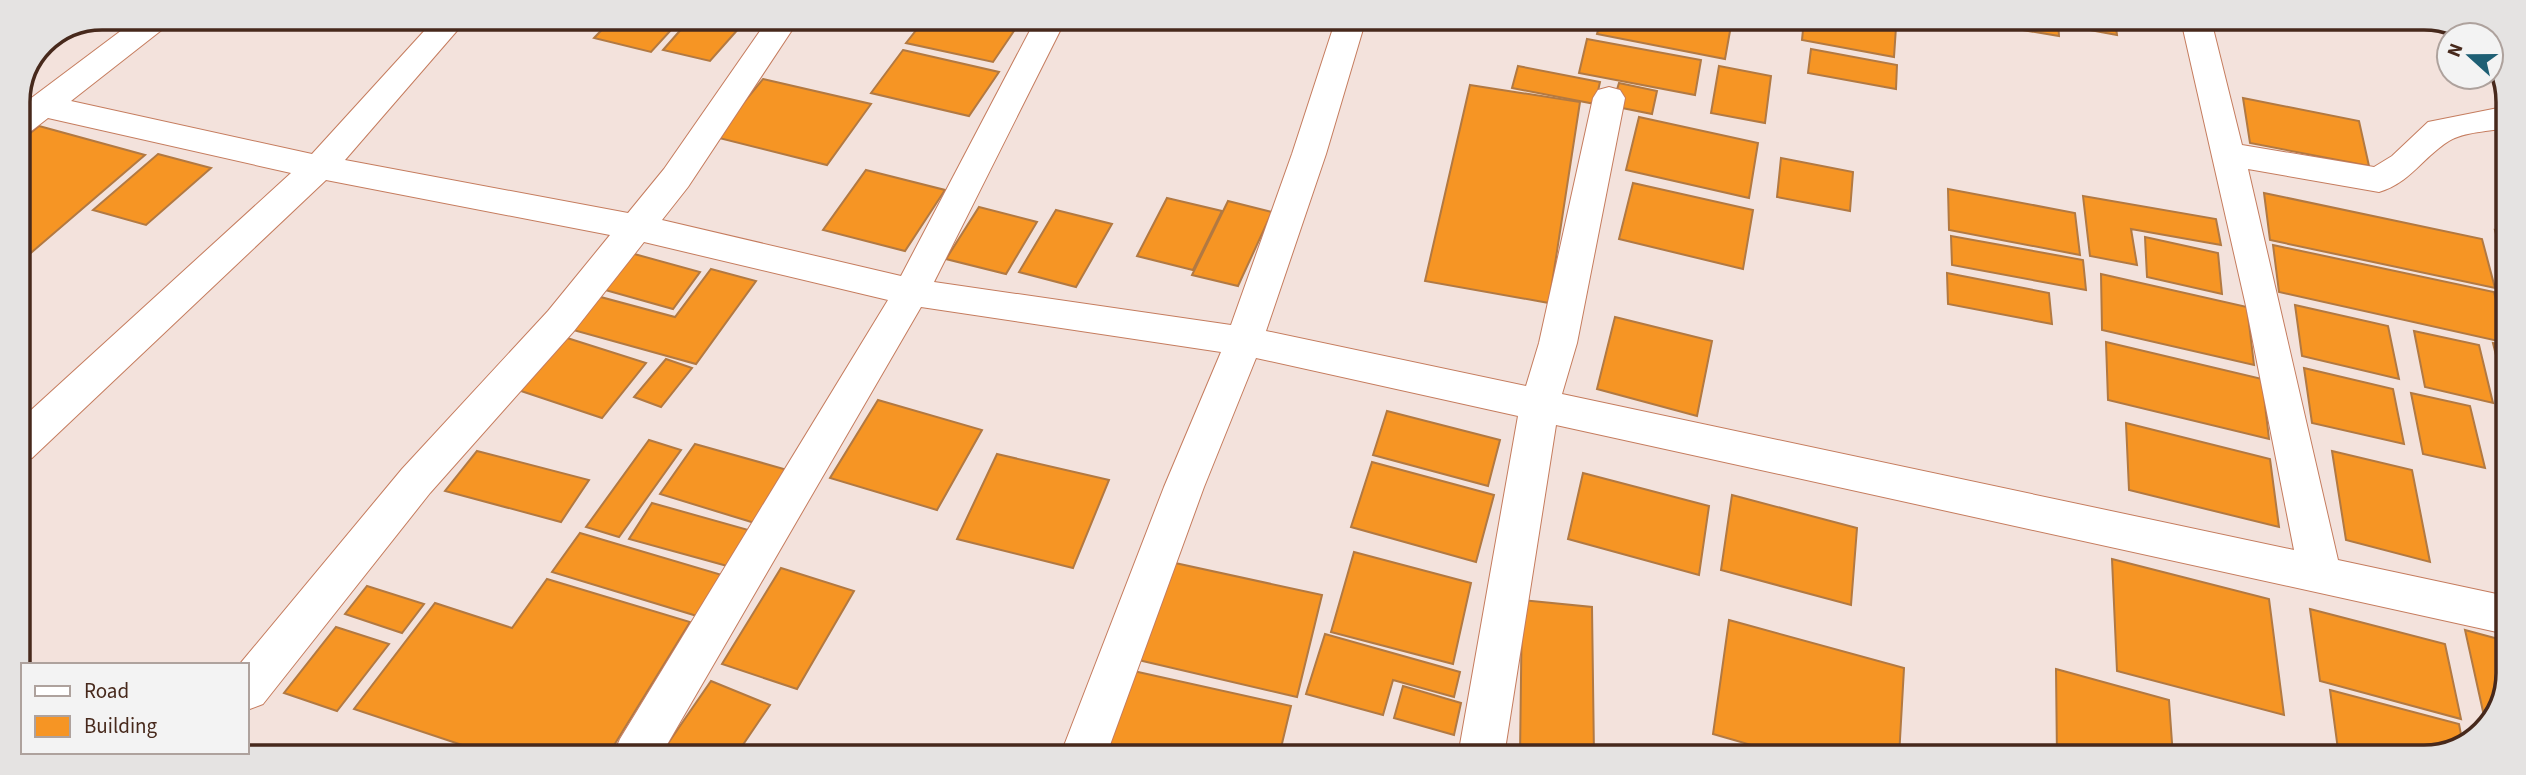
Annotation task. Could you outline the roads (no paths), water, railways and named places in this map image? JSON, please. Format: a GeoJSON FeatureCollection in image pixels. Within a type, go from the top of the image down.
{"type":"FeatureCollection","features":[{"type":"Feature","properties":{"kind":"street"},"geometry":{"type":"LineString","coordinates":[[30,115],[141,30]]}},
{"type":"Feature","properties":{"kind":"street"},"geometry":{"type":"LineString","coordinates":[[30,435],[319,167],[442,30]]}},
{"type":"Feature","properties":{"kind":"street"},"geometry":{"type":"LineString","coordinates":[[248,688],[416,481],[561,321],[676,178],[777,30]]}},
{"type":"Feature","properties":{"kind":"street"},"geometry":{"type":"LineString","coordinates":[[642,745],[824,443],[911,292],[1045,30]]}},
{"type":"Feature","properties":{"kind":"street"},"geometry":{"type":"LineString","coordinates":[[1087,745],[1184,487],[1244,341],[1348,30]]}},
{"type":"Feature","properties":{"kind":"street"},"geometry":{"type":"LineString","coordinates":[[2198,30],[2264,306],[2320,573]]}},
{"type":"Feature","properties":{"kind":"street"},"geometry":{"type":"LineString","coordinates":[[1482,745],[1540,403],[1558,343],[1609,98]]}},
{"type":"Feature","properties":{"kind":"street"},"geometry":{"type":"LineString","coordinates":[[30,115],[636,227],[911,292],[1244,341],[1540,403],[2496,613]]}},
{"type":"Feature","properties":{"kind":"street"},"geometry":{"type":"LineString","coordinates":[[2228,154],[2379,180],[2404,164],[2440,131],[2496,119]]}}]}
